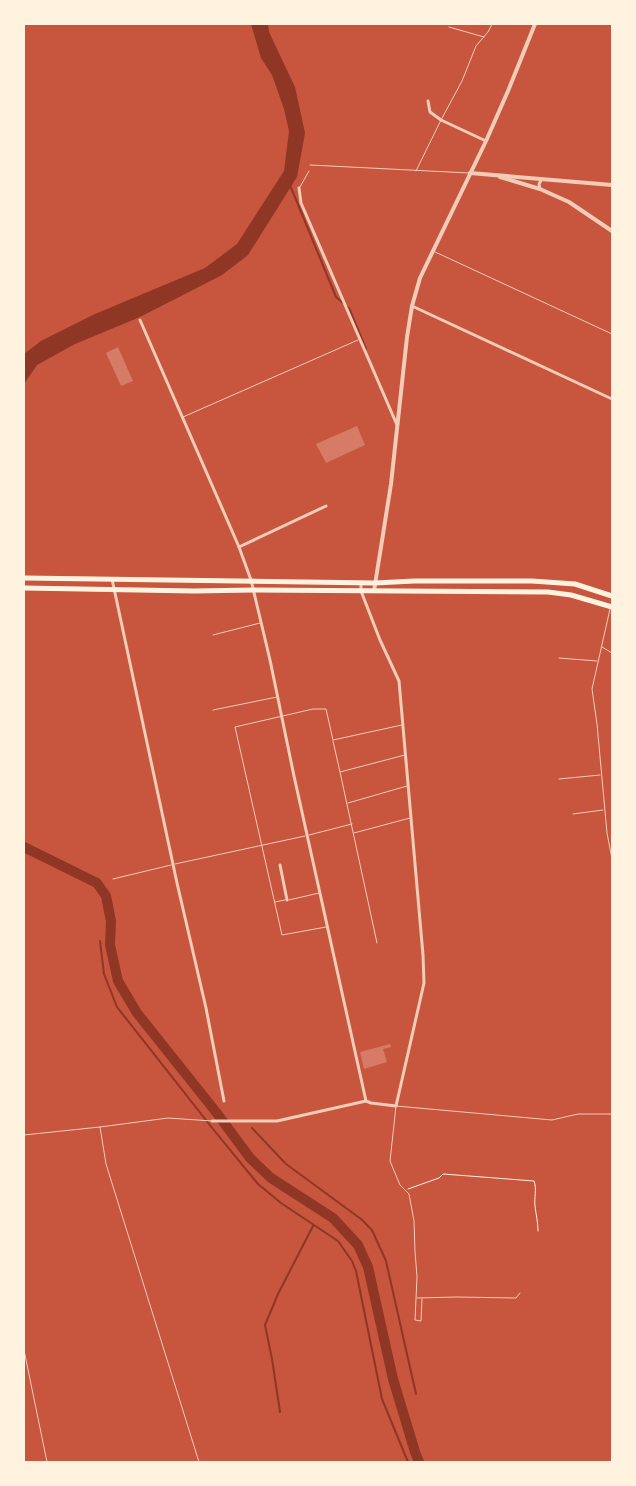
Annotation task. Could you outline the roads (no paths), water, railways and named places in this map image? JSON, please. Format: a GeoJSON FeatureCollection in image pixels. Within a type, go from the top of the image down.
{"type":"FeatureCollection","features":[{"type":"Feature","properties":{"kind":"main road"},"geometry":{"type":"LineString","coordinates":[[24,578],[375,583],[414,581],[550,582],[575,584],[612,596]]}},
{"type":"Feature","properties":{"kind":"main road"},"geometry":{"type":"LineString","coordinates":[[24,588],[194,591],[548,592],[612,604]]}},
{"type":"Feature","properties":{"kind":"street"},"geometry":{"type":"LineString","coordinates":[[374,591],[391,484],[412,306],[420,278],[486,141],[535,24]]}},
{"type":"Feature","properties":{"kind":"street"},"geometry":{"type":"LineString","coordinates":[[428,101],[430,112],[441,120],[486,141]]}},
{"type":"Feature","properties":{"kind":"street"},"geometry":{"type":"LineString","coordinates":[[470,173],[612,185]]}},
{"type":"Feature","properties":{"kind":"street"},"geometry":{"type":"LineString","coordinates":[[488,174],[540,189],[569,202],[612,231]]}},
{"type":"Feature","properties":{"kind":"street"},"geometry":{"type":"LineString","coordinates":[[540,189],[539,184],[542,178]]}},
{"type":"Feature","properties":{"kind":"street"},"geometry":{"type":"LineString","coordinates":[[299,188],[301,203],[398,426]]}},
{"type":"Feature","properties":{"kind":"street"},"geometry":{"type":"LineString","coordinates":[[412,306],[612,399]]}},
{"type":"Feature","properties":{"kind":"street"},"geometry":{"type":"LineString","coordinates":[[140,320],[239,547],[254,590],[366,1100]]}},
{"type":"Feature","properties":{"kind":"street"},"geometry":{"type":"LineString","coordinates":[[239,547],[326,506]]}},
{"type":"Feature","properties":{"kind":"street"},"geometry":{"type":"LineString","coordinates":[[112,579],[206,1008],[224,1100]]}},
{"type":"Feature","properties":{"kind":"street"},"geometry":{"type":"LineString","coordinates":[[212,1121],[277,1121],[366,1100],[371,1103],[396,1106],[424,983],[399,681],[380,640],[361,591],[361,582]]}},
{"type":"Feature","properties":{"kind":"street"},"geometry":{"type":"LineString","coordinates":[[280,865],[288,900]]}},
{"type":"Feature","properties":{"kind":"lane"},"geometry":{"type":"LineString","coordinates":[[416,171],[462,81],[476,46],[492,24]]}},
{"type":"Feature","properties":{"kind":"lane"},"geometry":{"type":"LineString","coordinates":[[449,27],[484,37]]}},
{"type":"Feature","properties":{"kind":"lane"},"geometry":{"type":"LineString","coordinates":[[310,165],[470,173]]}},
{"type":"Feature","properties":{"kind":"lane"},"geometry":{"type":"LineString","coordinates":[[299,188],[309,171]]}},
{"type":"Feature","properties":{"kind":"lane"},"geometry":{"type":"LineString","coordinates":[[432,251],[612,334]]}},
{"type":"Feature","properties":{"kind":"lane"},"geometry":{"type":"LineString","coordinates":[[183,418],[359,340]]}},
{"type":"Feature","properties":{"kind":"lane"},"geometry":{"type":"LineString","coordinates":[[612,604],[592,689],[597,724],[606,833],[612,859]]}},
{"type":"Feature","properties":{"kind":"lane"},"geometry":{"type":"LineString","coordinates":[[213,634],[261,623]]}},
{"type":"Feature","properties":{"kind":"lane"},"geometry":{"type":"LineString","coordinates":[[601,647],[612,653]]}},
{"type":"Feature","properties":{"kind":"lane"},"geometry":{"type":"LineString","coordinates":[[559,658],[598,661]]}},
{"type":"Feature","properties":{"kind":"lane"},"geometry":{"type":"LineString","coordinates":[[213,710],[278,696]]}},
{"type":"Feature","properties":{"kind":"lane"},"geometry":{"type":"LineString","coordinates":[[327,927],[282,935],[235,727],[313,709],[326,709],[377,943]]}},
{"type":"Feature","properties":{"kind":"lane"},"geometry":{"type":"LineString","coordinates":[[333,740],[402,724]]}},
{"type":"Feature","properties":{"kind":"lane"},"geometry":{"type":"LineString","coordinates":[[340,772],[405,755]]}},
{"type":"Feature","properties":{"kind":"lane"},"geometry":{"type":"LineString","coordinates":[[559,779],[601,775]]}},
{"type":"Feature","properties":{"kind":"lane"},"geometry":{"type":"LineString","coordinates":[[347,803],[409,786]]}},
{"type":"Feature","properties":{"kind":"lane"},"geometry":{"type":"LineString","coordinates":[[573,814],[604,810]]}},
{"type":"Feature","properties":{"kind":"lane"},"geometry":{"type":"LineString","coordinates":[[354,833],[411,818]]}},
{"type":"Feature","properties":{"kind":"lane"},"geometry":{"type":"LineString","coordinates":[[113,879],[352,824]]}},
{"type":"Feature","properties":{"kind":"lane"},"geometry":{"type":"LineString","coordinates":[[275,902],[320,893]]}},
{"type":"Feature","properties":{"kind":"lane"},"geometry":{"type":"LineString","coordinates":[[422,1299],[421,1321],[415,1320],[417,1298],[414,1221],[408,1194],[400,1185],[390,1161],[396,1106],[552,1120],[578,1114],[612,1114]]}},
{"type":"Feature","properties":{"kind":"lane"},"geometry":{"type":"LineString","coordinates":[[24,1135],[168,1118],[212,1121]]}},
{"type":"Feature","properties":{"kind":"lane"},"geometry":{"type":"LineString","coordinates":[[100,1127],[106,1164],[199,1462]]}},
{"type":"Feature","properties":{"kind":"lane"},"geometry":{"type":"LineString","coordinates":[[417,1298],[516,1298],[520,1293]]}},
{"type":"Feature","properties":{"kind":"lane"},"geometry":{"type":"LineString","coordinates":[[24,1350],[47,1462]]}},
{"type":"Feature","properties":{"kind":"waterway"},"geometry":{"type":"LineString","coordinates":[[290,185],[336,297],[343,303]]}},
{"type":"Feature","properties":{"kind":"waterway"},"geometry":{"type":"LineString","coordinates":[[346,306],[349,308],[366,349]]}},
{"type":"Feature","properties":{"kind":"waterway"},"geometry":{"type":"LineString","coordinates":[[24,847],[97,883],[106,896],[111,921],[110,945],[118,981],[137,1013],[250,1158],[271,1178],[333,1218],[358,1245],[368,1267],[393,1379],[419,1462]]}},
{"type":"Feature","properties":{"kind":"waterway"},"geometry":{"type":"LineString","coordinates":[[100,941],[104,974],[117,1007],[213,1129],[258,1184],[281,1203],[338,1241],[352,1261],[356,1271],[382,1399],[408,1462]]}},
{"type":"Feature","properties":{"kind":"waterway"},"geometry":{"type":"LineString","coordinates":[[252,1128],[286,1164],[361,1219],[372,1230],[386,1261],[416,1394]]}},
{"type":"Feature","properties":{"kind":"waterway"},"geometry":{"type":"LineString","coordinates":[[280,1412],[265,1325],[278,1294],[313,1226]]}}]}
